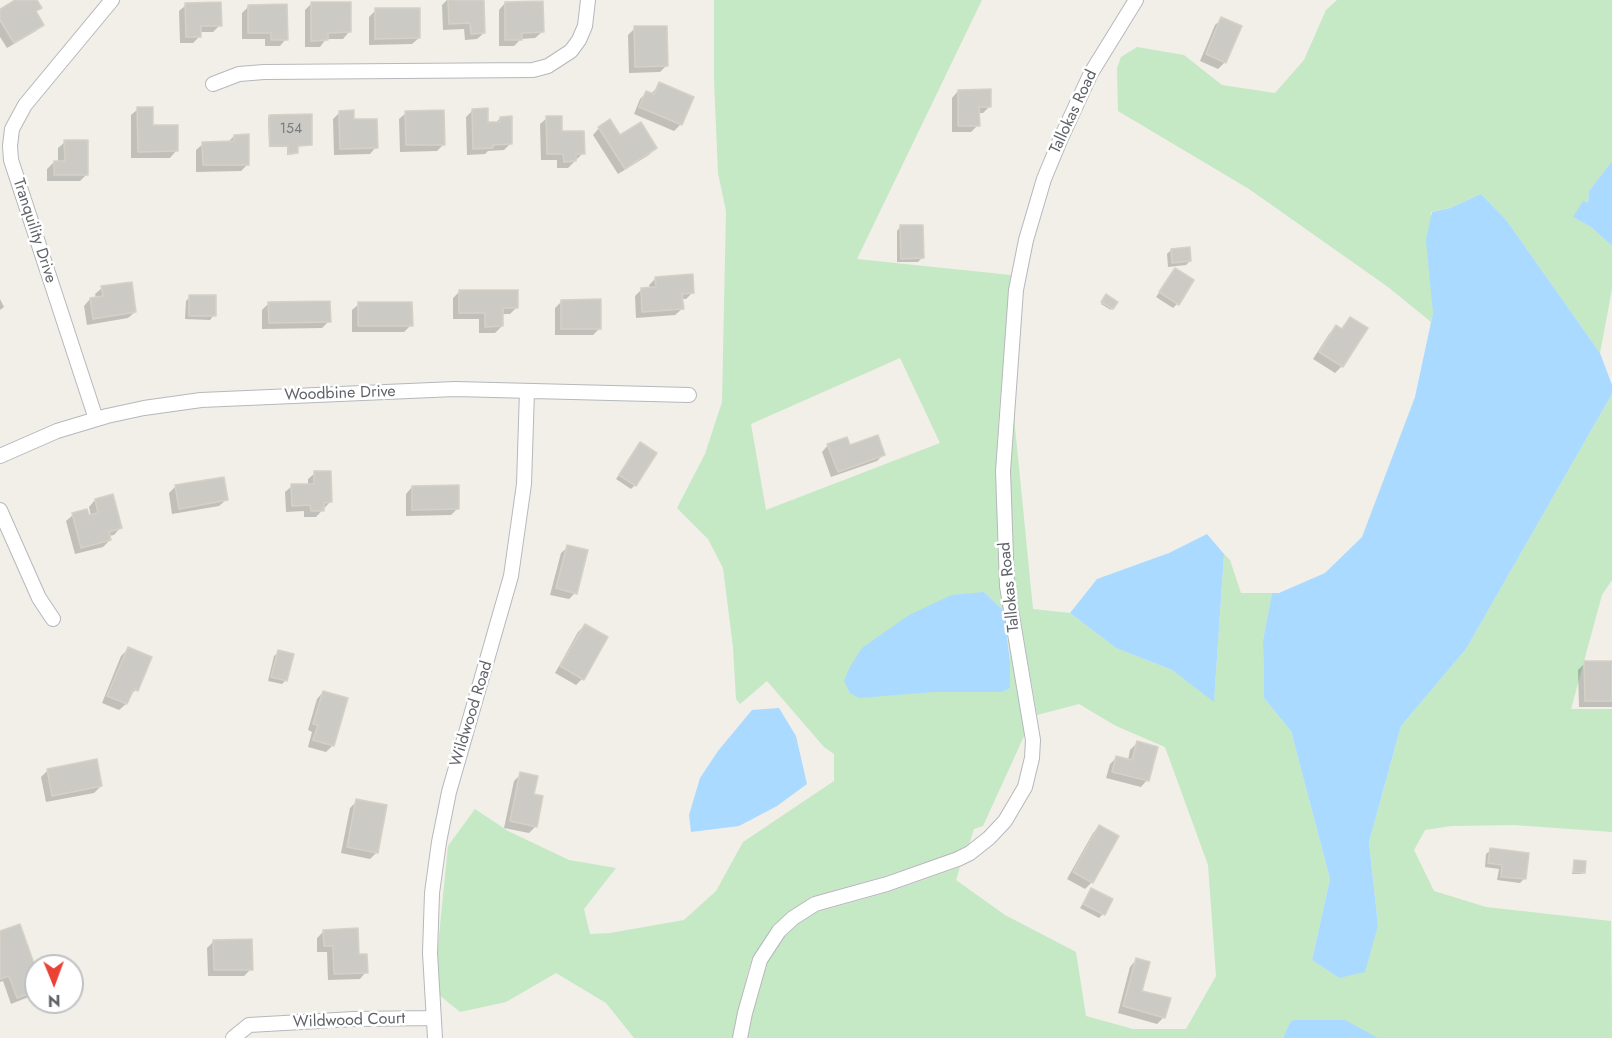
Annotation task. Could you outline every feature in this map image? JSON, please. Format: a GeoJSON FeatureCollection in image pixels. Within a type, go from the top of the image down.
{"type":"FeatureCollection","features":[{"type":"Feature","properties":{"kind":"street","name":"Tranquility Drive"},"geometry":{"type":"LineString","coordinates":[[96,419],[11,160],[10,146],[12,129],[24,105],[112,0]]}},
{"type":"Feature","properties":{"kind":"street"},"geometry":{"type":"LineString","coordinates":[[213,84],[239,74],[264,72],[533,70],[548,66],[571,51],[585,26],[588,0]]}},
{"type":"Feature","properties":{"kind":"street","name":"Tallokas Road"},"geometry":{"type":"LineString","coordinates":[[740,1038],[760,960],[779,932],[793,918],[815,904],[887,884],[970,853],[1005,821],[1025,786],[1032,758],[1033,740],[1007,586],[1004,503],[1006,414],[1016,290],[1026,240],[1044,179],[1091,73],[1136,0]]}},
{"type":"Feature","properties":{"kind":"street","name":"Woodbine Drive"},"geometry":{"type":"LineString","coordinates":[[0,456],[57,431],[96,419],[144,408],[201,400],[455,389],[689,395]]}},
{"type":"Feature","properties":{"kind":"street","name":"Wildwood Road"},"geometry":{"type":"LineString","coordinates":[[435,1038],[430,953],[432,893],[439,842],[449,792],[511,576],[524,484],[527,391]]}},
{"type":"Feature","properties":{"kind":"street"},"geometry":{"type":"LineString","coordinates":[[0,510],[39,598],[53,619]]}},
{"type":"Feature","properties":{"kind":"street","name":"Wildwood Court"},"geometry":{"type":"LineString","coordinates":[[233,1038],[249,1025],[354,1019],[434,1018]]}},
{"type":"Feature","properties":{"kind":"green space"},"geometry":{"type":"Polygon","coordinates":[[[714,0],[982,0],[857,259],[1011,275],[996,470],[998,556],[1004,611],[984,592],[934,692],[1002,692],[1010,687],[1007,626],[1025,734],[983,826],[974,829],[969,844],[956,852],[885,876],[811,897],[790,911],[775,925],[753,957],[733,1038],[634,1038],[606,1003],[556,973],[506,1002],[460,1012],[438,994],[437,956],[448,846],[475,809],[508,831],[569,860],[616,868],[584,909],[590,934],[610,933],[684,920],[716,891],[743,842],[834,781],[834,754],[824,747],[767,681],[740,704],[736,699],[733,647],[723,568],[708,539],[677,508],[705,454],[722,402],[726,211],[718,173],[714,80],[714,0]],[[900,358],[751,424],[766,510],[940,443],[900,358]]]}},
{"type":"Feature","properties":{"kind":"green space"},"geometry":{"type":"Polygon","coordinates":[[[1337,0],[1612,0],[1612,161],[1589,191],[1588,203],[1573,217],[1591,227],[1612,246],[1612,289],[1600,353],[1507,221],[1481,194],[1450,208],[1431,212],[1433,313],[1431,322],[1388,287],[1249,189],[1118,111],[1117,68],[1121,57],[1137,47],[1184,55],[1222,85],[1275,93],[1304,60],[1326,10],[1337,0]]]}},
{"type":"Feature","properties":{"kind":"green space"},"geometry":{"type":"Polygon","coordinates":[[[1014,391],[1015,427],[1033,609],[1070,613],[1116,648],[1172,670],[1214,701],[1224,554],[1230,560],[1241,593],[1272,593],[1263,640],[1264,698],[1291,731],[1330,879],[1312,960],[1339,978],[1378,925],[1369,842],[1401,726],[1466,649],[1612,394],[1612,580],[1602,595],[1571,709],[1612,709],[1612,832],[1514,825],[1451,826],[1425,830],[1414,850],[1434,891],[1486,907],[1611,921],[1612,1038],[1378,1038],[1290,1022],[1283,1038],[747,1038],[751,1015],[766,964],[784,937],[797,925],[817,912],[889,892],[960,867],[956,880],[1005,915],[1076,952],[1086,1016],[1133,1029],[1186,1029],[1216,976],[1208,865],[1165,747],[1116,726],[1079,704],[1037,715],[1014,585],[1010,471],[1014,391]]]}},
{"type":"Feature","properties":{"kind":"water"},"geometry":{"type":"Polygon","coordinates":[[[1612,161],[1612,246],[1591,227],[1573,217],[1583,201],[1588,203],[1589,191],[1612,161]]]}},
{"type":"Feature","properties":{"kind":"water"},"geometry":{"type":"Polygon","coordinates":[[[1481,194],[1507,221],[1600,353],[1612,385],[1612,394],[1466,649],[1401,726],[1369,842],[1378,925],[1365,972],[1339,978],[1312,960],[1330,879],[1291,731],[1264,698],[1263,640],[1272,593],[1279,593],[1325,573],[1362,537],[1415,397],[1433,313],[1426,240],[1432,212],[1450,208],[1481,194]]]}},
{"type":"Feature","properties":{"kind":"water"},"geometry":{"type":"Polygon","coordinates":[[[1207,534],[1224,554],[1214,702],[1172,670],[1116,648],[1070,613],[1097,579],[1169,553],[1207,534]]]}},
{"type":"Feature","properties":{"kind":"water"},"geometry":{"type":"Polygon","coordinates":[[[984,592],[1004,611],[1010,662],[1010,688],[1002,692],[934,692],[859,698],[850,693],[844,681],[862,648],[909,615],[952,595],[984,592]]]}},
{"type":"Feature","properties":{"kind":"water"},"geometry":{"type":"Polygon","coordinates":[[[779,708],[796,736],[807,784],[777,806],[739,826],[691,832],[689,815],[700,778],[718,751],[752,710],[779,708]]]}},
{"type":"Feature","properties":{"kind":"water"},"geometry":{"type":"Polygon","coordinates":[[[1295,1020],[1345,1020],[1378,1038],[1283,1038],[1290,1022],[1295,1020]]]}},
{"type":"Feature","properties":{"kind":"building"},"geometry":{"type":"Polygon","coordinates":[[[15,0],[37,0],[42,8],[36,11],[44,25],[14,43],[0,20],[0,9],[15,0]]]}},
{"type":"Feature","properties":{"kind":"building"},"geometry":{"type":"Polygon","coordinates":[[[448,0],[484,0],[485,33],[471,34],[470,23],[449,24],[448,0]]]}},
{"type":"Feature","properties":{"kind":"building"},"geometry":{"type":"Polygon","coordinates":[[[543,1],[544,32],[522,33],[522,40],[505,40],[505,2],[543,1]]]}},
{"type":"Feature","properties":{"kind":"building"},"geometry":{"type":"Polygon","coordinates":[[[221,2],[222,26],[201,26],[201,37],[186,37],[185,3],[221,2]]]}},
{"type":"Feature","properties":{"kind":"building"},"geometry":{"type":"Polygon","coordinates":[[[311,2],[351,2],[351,32],[328,33],[328,40],[311,41],[311,2]]]}},
{"type":"Feature","properties":{"kind":"building"},"geometry":{"type":"Polygon","coordinates":[[[287,4],[288,40],[271,40],[271,33],[248,33],[248,5],[287,4]]]}},
{"type":"Feature","properties":{"kind":"building"},"geometry":{"type":"Polygon","coordinates":[[[375,8],[420,8],[420,38],[375,39],[375,8]]]}},
{"type":"Feature","properties":{"kind":"building"},"geometry":{"type":"Polygon","coordinates":[[[1221,17],[1242,26],[1226,63],[1206,54],[1221,17]]]}},
{"type":"Feature","properties":{"kind":"building"},"geometry":{"type":"Polygon","coordinates":[[[634,26],[667,26],[668,66],[635,67],[634,26]]]}},
{"type":"Feature","properties":{"kind":"building"},"geometry":{"type":"Polygon","coordinates":[[[659,82],[694,97],[682,125],[639,107],[646,91],[654,94],[659,82]]]}},
{"type":"Feature","properties":{"kind":"building"},"geometry":{"type":"Polygon","coordinates":[[[991,89],[991,107],[979,107],[980,126],[958,126],[958,90],[991,89]]]}},
{"type":"Feature","properties":{"kind":"building"},"geometry":{"type":"Polygon","coordinates":[[[137,107],[153,107],[153,125],[178,125],[178,151],[138,152],[137,107]]]}},
{"type":"Feature","properties":{"kind":"building"},"geometry":{"type":"Polygon","coordinates":[[[488,108],[488,122],[500,122],[500,117],[512,116],[512,144],[473,149],[472,109],[488,108]]]}},
{"type":"Feature","properties":{"kind":"building"},"geometry":{"type":"Polygon","coordinates":[[[354,110],[354,119],[377,119],[378,148],[340,149],[339,111],[354,110]]]}},
{"type":"Feature","properties":{"kind":"building"},"geometry":{"type":"Polygon","coordinates":[[[444,110],[445,145],[406,145],[405,111],[444,110]]]}},
{"type":"Feature","properties":{"kind":"building"},"geometry":{"type":"Polygon","coordinates":[[[312,114],[312,145],[298,146],[298,153],[288,154],[288,146],[270,146],[269,115],[312,114]]]}},
{"type":"Feature","properties":{"kind":"building"},"geometry":{"type":"Polygon","coordinates":[[[546,116],[562,116],[562,131],[584,131],[585,154],[576,154],[576,161],[564,162],[563,154],[547,154],[546,116]]]}},
{"type":"Feature","properties":{"kind":"building"},"geometry":{"type":"Polygon","coordinates":[[[610,119],[620,135],[641,122],[657,148],[625,169],[598,127],[610,119]]]}},
{"type":"Feature","properties":{"kind":"building"},"geometry":{"type":"Polygon","coordinates":[[[249,134],[249,165],[203,165],[202,142],[234,141],[234,135],[249,134]]]}},
{"type":"Feature","properties":{"kind":"building"},"geometry":{"type":"Polygon","coordinates":[[[64,140],[88,140],[88,175],[54,175],[54,161],[65,161],[64,140]]]}},
{"type":"Feature","properties":{"kind":"building"},"geometry":{"type":"Polygon","coordinates":[[[900,225],[923,225],[924,258],[901,259],[900,225]]]}},
{"type":"Feature","properties":{"kind":"building"},"geometry":{"type":"Polygon","coordinates":[[[1190,247],[1191,261],[1172,263],[1171,249],[1190,247]]]}},
{"type":"Feature","properties":{"kind":"building"},"geometry":{"type":"Polygon","coordinates":[[[1175,268],[1194,280],[1179,305],[1159,292],[1175,268]]]}},
{"type":"Feature","properties":{"kind":"building"},"geometry":{"type":"Polygon","coordinates":[[[693,274],[694,293],[682,294],[684,309],[642,312],[641,288],[656,287],[655,277],[693,274]]]}},
{"type":"Feature","properties":{"kind":"building"},"geometry":{"type":"Polygon","coordinates":[[[132,282],[136,312],[93,319],[90,298],[103,296],[101,286],[132,282]]]}},
{"type":"Feature","properties":{"kind":"building"},"geometry":{"type":"Polygon","coordinates":[[[459,290],[518,290],[518,308],[503,308],[503,326],[485,327],[485,313],[459,313],[459,290]]]}},
{"type":"Feature","properties":{"kind":"building"},"geometry":{"type":"Polygon","coordinates":[[[1106,294],[1118,302],[1113,309],[1101,302],[1106,294]]]}},
{"type":"Feature","properties":{"kind":"building"},"geometry":{"type":"Polygon","coordinates":[[[189,295],[216,295],[216,316],[189,316],[189,295]]]}},
{"type":"Feature","properties":{"kind":"building"},"geometry":{"type":"Polygon","coordinates":[[[601,299],[601,329],[561,329],[561,300],[601,299]]]}},
{"type":"Feature","properties":{"kind":"building"},"geometry":{"type":"Polygon","coordinates":[[[330,301],[331,322],[269,323],[268,302],[330,301]]]}},
{"type":"Feature","properties":{"kind":"building"},"geometry":{"type":"Polygon","coordinates":[[[358,302],[412,302],[413,326],[358,326],[358,302]]]}},
{"type":"Feature","properties":{"kind":"building"},"geometry":{"type":"Polygon","coordinates":[[[1350,317],[1368,328],[1343,367],[1319,352],[1336,325],[1342,329],[1350,317]]]}},
{"type":"Feature","properties":{"kind":"building"},"geometry":{"type":"Polygon","coordinates":[[[878,435],[885,455],[838,472],[827,444],[847,437],[850,445],[878,435]]]}},
{"type":"Feature","properties":{"kind":"building"},"geometry":{"type":"Polygon","coordinates":[[[640,442],[657,453],[636,486],[619,475],[640,442]]]}},
{"type":"Feature","properties":{"kind":"building"},"geometry":{"type":"Polygon","coordinates":[[[314,471],[331,471],[332,502],[324,503],[324,511],[311,511],[310,505],[292,506],[291,484],[314,484],[314,471]]]}},
{"type":"Feature","properties":{"kind":"building"},"geometry":{"type":"Polygon","coordinates":[[[224,477],[228,500],[179,509],[175,485],[224,477]]]}},
{"type":"Feature","properties":{"kind":"building"},"geometry":{"type":"Polygon","coordinates":[[[459,485],[459,509],[412,510],[412,486],[459,485]]]}},
{"type":"Feature","properties":{"kind":"building"},"geometry":{"type":"Polygon","coordinates":[[[113,494],[122,528],[109,532],[111,540],[81,548],[72,513],[87,509],[89,515],[98,513],[95,499],[113,494]]]}},
{"type":"Feature","properties":{"kind":"building"},"geometry":{"type":"Polygon","coordinates":[[[567,545],[588,550],[577,594],[556,588],[567,545]]]}},
{"type":"Feature","properties":{"kind":"building"},"geometry":{"type":"Polygon","coordinates":[[[585,624],[608,637],[584,680],[560,666],[585,624]]]}},
{"type":"Feature","properties":{"kind":"building"},"geometry":{"type":"Polygon","coordinates":[[[128,647],[152,657],[138,691],[134,689],[127,704],[107,696],[128,647]]]}},
{"type":"Feature","properties":{"kind":"building"},"geometry":{"type":"Polygon","coordinates":[[[278,650],[294,654],[287,681],[271,677],[278,650]]]}},
{"type":"Feature","properties":{"kind":"building"},"geometry":{"type":"Polygon","coordinates":[[[1584,661],[1612,661],[1612,701],[1585,701],[1584,661]]]}},
{"type":"Feature","properties":{"kind":"building"},"geometry":{"type":"Polygon","coordinates":[[[323,691],[348,698],[334,746],[313,740],[318,725],[313,724],[323,691]]]}},
{"type":"Feature","properties":{"kind":"building"},"geometry":{"type":"Polygon","coordinates":[[[1137,741],[1158,747],[1149,781],[1112,772],[1116,756],[1132,760],[1137,741]]]}},
{"type":"Feature","properties":{"kind":"building"},"geometry":{"type":"Polygon","coordinates":[[[97,759],[102,786],[52,796],[47,769],[97,759]]]}},
{"type":"Feature","properties":{"kind":"building"},"geometry":{"type":"Polygon","coordinates":[[[520,772],[538,776],[534,794],[543,796],[537,827],[510,821],[520,772]]]}},
{"type":"Feature","properties":{"kind":"building"},"geometry":{"type":"Polygon","coordinates":[[[356,799],[387,805],[378,853],[347,847],[356,799]]]}},
{"type":"Feature","properties":{"kind":"building"},"geometry":{"type":"Polygon","coordinates":[[[1099,825],[1119,836],[1093,883],[1073,872],[1099,825]]]}},
{"type":"Feature","properties":{"kind":"building"},"geometry":{"type":"Polygon","coordinates":[[[1490,848],[1529,853],[1526,879],[1501,877],[1502,865],[1488,863],[1490,848]]]}},
{"type":"Feature","properties":{"kind":"building"},"geometry":{"type":"Polygon","coordinates":[[[1574,860],[1586,861],[1585,873],[1573,872],[1574,860]]]}},
{"type":"Feature","properties":{"kind":"building"},"geometry":{"type":"Polygon","coordinates":[[[1091,888],[1113,899],[1105,915],[1083,904],[1091,888]]]}},
{"type":"Feature","properties":{"kind":"building"},"geometry":{"type":"Polygon","coordinates":[[[20,924],[31,954],[24,954],[24,995],[17,998],[9,976],[0,979],[0,931],[20,924]]]}},
{"type":"Feature","properties":{"kind":"building"},"geometry":{"type":"Polygon","coordinates":[[[358,928],[359,954],[367,954],[368,973],[334,974],[333,946],[324,946],[323,930],[358,928]]]}},
{"type":"Feature","properties":{"kind":"building"},"geometry":{"type":"Polygon","coordinates":[[[252,939],[253,970],[214,970],[213,940],[252,939]]]}},
{"type":"Feature","properties":{"kind":"building"},"geometry":{"type":"Polygon","coordinates":[[[1136,958],[1150,962],[1142,991],[1171,998],[1165,1018],[1123,1006],[1136,958]]]}}]}
